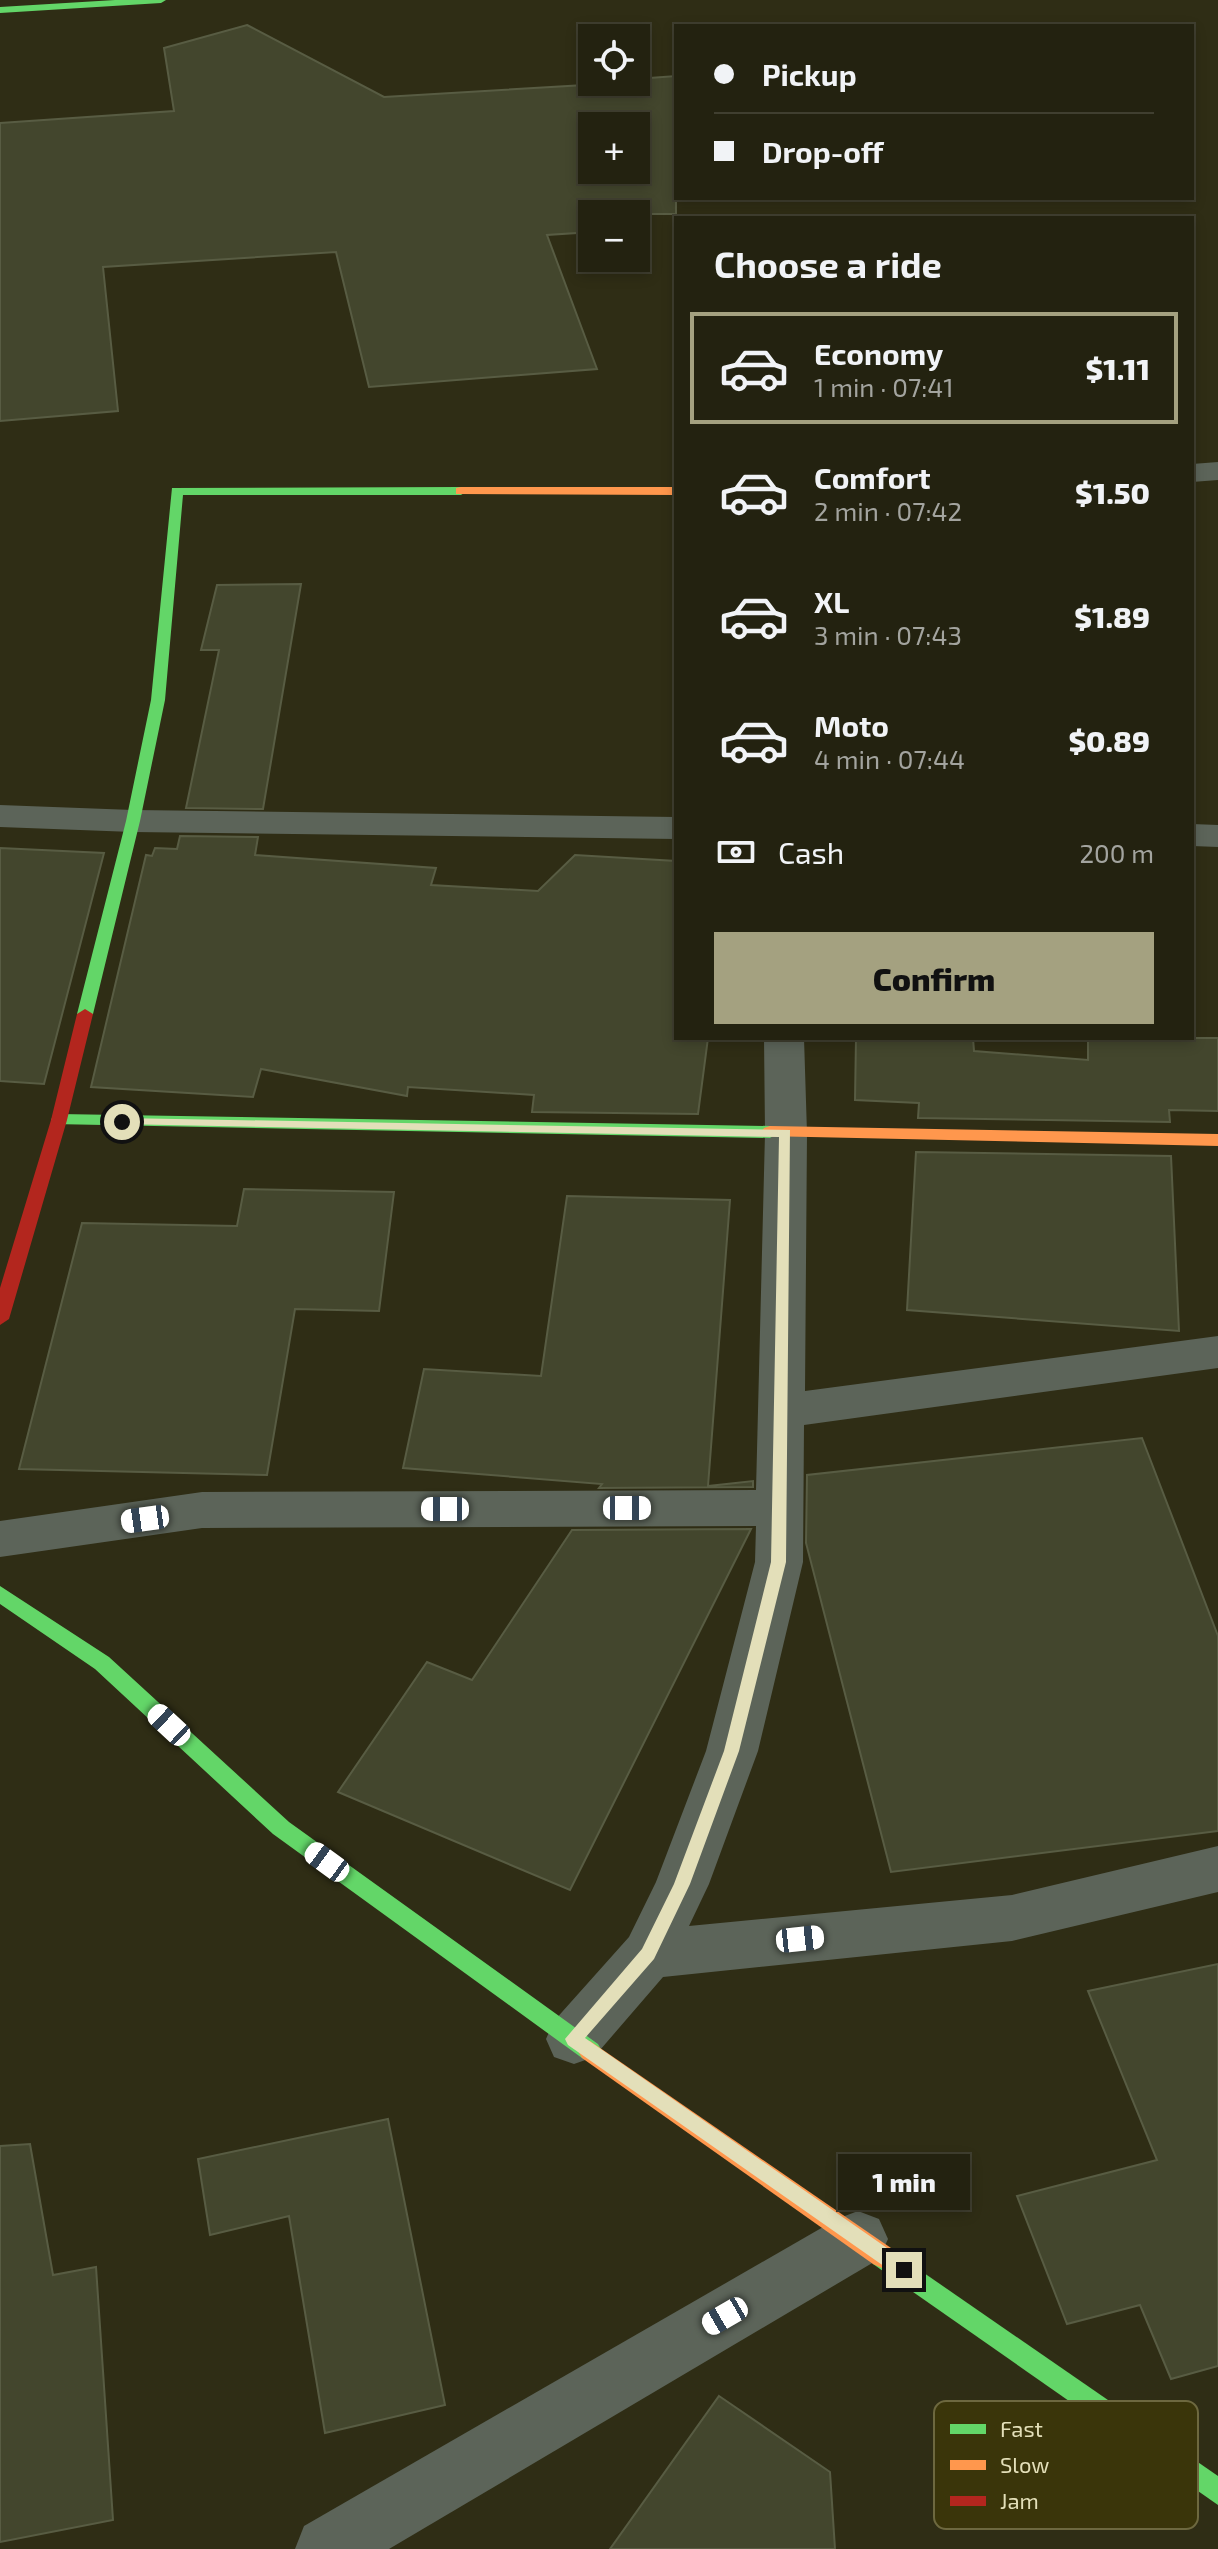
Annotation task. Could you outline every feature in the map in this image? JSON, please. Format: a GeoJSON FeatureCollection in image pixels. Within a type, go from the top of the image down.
{"type":"FeatureCollection","features":[{"type":"Feature","properties":{"kind":"street"},"geometry":{"type":"LineString","coordinates":[[0,10],[161,0]]}},
{"type":"Feature","properties":{"kind":"street"},"geometry":{"type":"LineString","coordinates":[[1194,473],[1218,471]]}},
{"type":"Feature","properties":{"kind":"street"},"geometry":{"type":"LineString","coordinates":[[0,1319],[59,1120],[133,821],[158,700],[177,491],[674,491]]}},
{"type":"Feature","properties":{"kind":"street"},"geometry":{"type":"LineString","coordinates":[[0,816],[133,821],[674,828]]}},
{"type":"Feature","properties":{"kind":"street"},"geometry":{"type":"LineString","coordinates":[[1194,835],[1218,836]]}},
{"type":"Feature","properties":{"kind":"street"},"geometry":{"type":"LineString","coordinates":[[574,2039],[648,1954],[682,1884],[732,1751],[779,1562],[786,1133],[784,1040]]}},
{"type":"Feature","properties":{"kind":"street"},"geometry":{"type":"LineString","coordinates":[[59,1120],[1218,1140]]}},
{"type":"Feature","properties":{"kind":"street"},"geometry":{"type":"LineString","coordinates":[[781,1411],[1218,1352]]}},
{"type":"Feature","properties":{"kind":"street"},"geometry":{"type":"LineString","coordinates":[[0,1539],[202,1510],[778,1508]]}},
{"type":"Feature","properties":{"kind":"street"},"geometry":{"type":"LineString","coordinates":[[0,1594],[102,1663],[281,1828],[574,2039],[1089,2401]]}},
{"type":"Feature","properties":{"kind":"street"},"geometry":{"type":"LineString","coordinates":[[648,1954],[1012,1918],[1218,1869]]}},
{"type":"Feature","properties":{"kind":"street"},"geometry":{"type":"LineString","coordinates":[[327,2549],[858,2239]]}},
{"type":"Feature","properties":{"kind":"street"},"geometry":{"type":"LineString","coordinates":[[1198,2478],[1218,2492]]}},
{"type":"Feature","properties":{"kind":"building"},"geometry":{"type":"Polygon","coordinates":[[[247,25],[384,97],[578,85],[578,96],[650,96],[650,78],[674,76],[676,214],[650,214],[650,200],[578,200],[578,233],[547,235],[597,369],[369,387],[336,252],[103,267],[118,411],[0,421],[0,123],[174,111],[164,48],[247,25]]]}},
{"type":"Feature","properties":{"kind":"building"},"geometry":{"type":"Polygon","coordinates":[[[301,584],[263,809],[186,808],[219,650],[201,650],[217,585],[301,584]]]}},
{"type":"Feature","properties":{"kind":"building"},"geometry":{"type":"Polygon","coordinates":[[[180,836],[258,837],[255,855],[436,868],[431,885],[538,891],[575,855],[674,861],[674,1040],[708,1040],[698,1114],[532,1112],[534,1095],[408,1087],[407,1096],[261,1069],[253,1097],[91,1087],[146,855],[152,856],[155,848],[177,849],[180,836]]]}},
{"type":"Feature","properties":{"kind":"building"},"geometry":{"type":"Polygon","coordinates":[[[0,848],[104,853],[44,1084],[0,1081],[0,848]]]}},
{"type":"Feature","properties":{"kind":"building"},"geometry":{"type":"Polygon","coordinates":[[[1218,1038],[1218,1111],[1169,1110],[1170,1122],[918,1118],[919,1103],[855,1100],[856,1040],[973,1040],[974,1051],[1088,1060],[1088,1040],[1218,1038]]]}},
{"type":"Feature","properties":{"kind":"building"},"geometry":{"type":"Polygon","coordinates":[[[916,1152],[1171,1156],[1179,1331],[907,1310],[916,1152]]]}},
{"type":"Feature","properties":{"kind":"building"},"geometry":{"type":"Polygon","coordinates":[[[244,1189],[394,1192],[379,1311],[295,1309],[267,1475],[19,1469],[82,1223],[237,1226],[244,1189]]]}},
{"type":"Feature","properties":{"kind":"building"},"geometry":{"type":"Polygon","coordinates":[[[567,1196],[730,1200],[708,1486],[753,1481],[753,1487],[599,1488],[602,1484],[403,1468],[424,1369],[541,1376],[567,1196]]]}},
{"type":"Feature","properties":{"kind":"building"},"geometry":{"type":"Polygon","coordinates":[[[1142,1438],[1218,1636],[1218,1831],[891,1872],[806,1543],[807,1475],[1142,1438]]]}},
{"type":"Feature","properties":{"kind":"building"},"geometry":{"type":"Polygon","coordinates":[[[751,1529],[570,1890],[338,1792],[427,1662],[472,1680],[572,1530],[751,1529]]]}},
{"type":"Feature","properties":{"kind":"building"},"geometry":{"type":"Polygon","coordinates":[[[1218,1964],[1218,2366],[1171,2379],[1140,2305],[1067,2324],[1017,2196],[1157,2160],[1088,1991],[1218,1964]]]}},
{"type":"Feature","properties":{"kind":"building"},"geometry":{"type":"Polygon","coordinates":[[[388,2119],[445,2405],[325,2433],[289,2216],[210,2235],[198,2159],[388,2119]]]}},
{"type":"Feature","properties":{"kind":"building"},"geometry":{"type":"Polygon","coordinates":[[[30,2144],[53,2275],[96,2267],[113,2520],[0,2542],[0,2146],[30,2144]]]}},
{"type":"Feature","properties":{"kind":"building"},"geometry":{"type":"Polygon","coordinates":[[[719,2396],[830,2472],[835,2549],[610,2549],[719,2396]]]}},
{"type":"Feature","properties":{"kind":"traffic: fast"},"geometry":{"type":"LineString","coordinates":[[0,10],[161,0]]}},
{"type":"Feature","properties":{"kind":"traffic: fast"},"geometry":{"type":"LineString","coordinates":[[85,1014],[133,821],[158,700],[177,491],[461,491]]}},
{"type":"Feature","properties":{"kind":"traffic: fast"},"geometry":{"type":"LineString","coordinates":[[59,1120],[770,1132]]}},
{"type":"Feature","properties":{"kind":"traffic: fast"},"geometry":{"type":"LineString","coordinates":[[0,1594],[102,1663],[281,1828],[590,2051]]}},
{"type":"Feature","properties":{"kind":"traffic: fast"},"geometry":{"type":"LineString","coordinates":[[882,2256],[1088,2401]]}},
{"type":"Feature","properties":{"kind":"traffic: fast"},"geometry":{"type":"LineString","coordinates":[[1198,2478],[1218,2492]]}},
{"type":"Feature","properties":{"kind":"traffic: slow"},"geometry":{"type":"LineString","coordinates":[[461,491],[674,491]]}},
{"type":"Feature","properties":{"kind":"traffic: slow"},"geometry":{"type":"LineString","coordinates":[[770,1132],[1218,1140]]}},
{"type":"Feature","properties":{"kind":"traffic: slow"},"geometry":{"type":"LineString","coordinates":[[590,2051],[882,2256]]}},
{"type":"Feature","properties":{"kind":"traffic: jam"},"geometry":{"type":"LineString","coordinates":[[0,1319],[59,1120],[85,1014]]}},
{"type":"Feature","properties":{"kind":"route"},"geometry":{"type":"LineString","coordinates":[[122,1122],[786,1133],[779,1562],[732,1751],[682,1884],[648,1954],[574,2039],[904,2270]]}}]}
